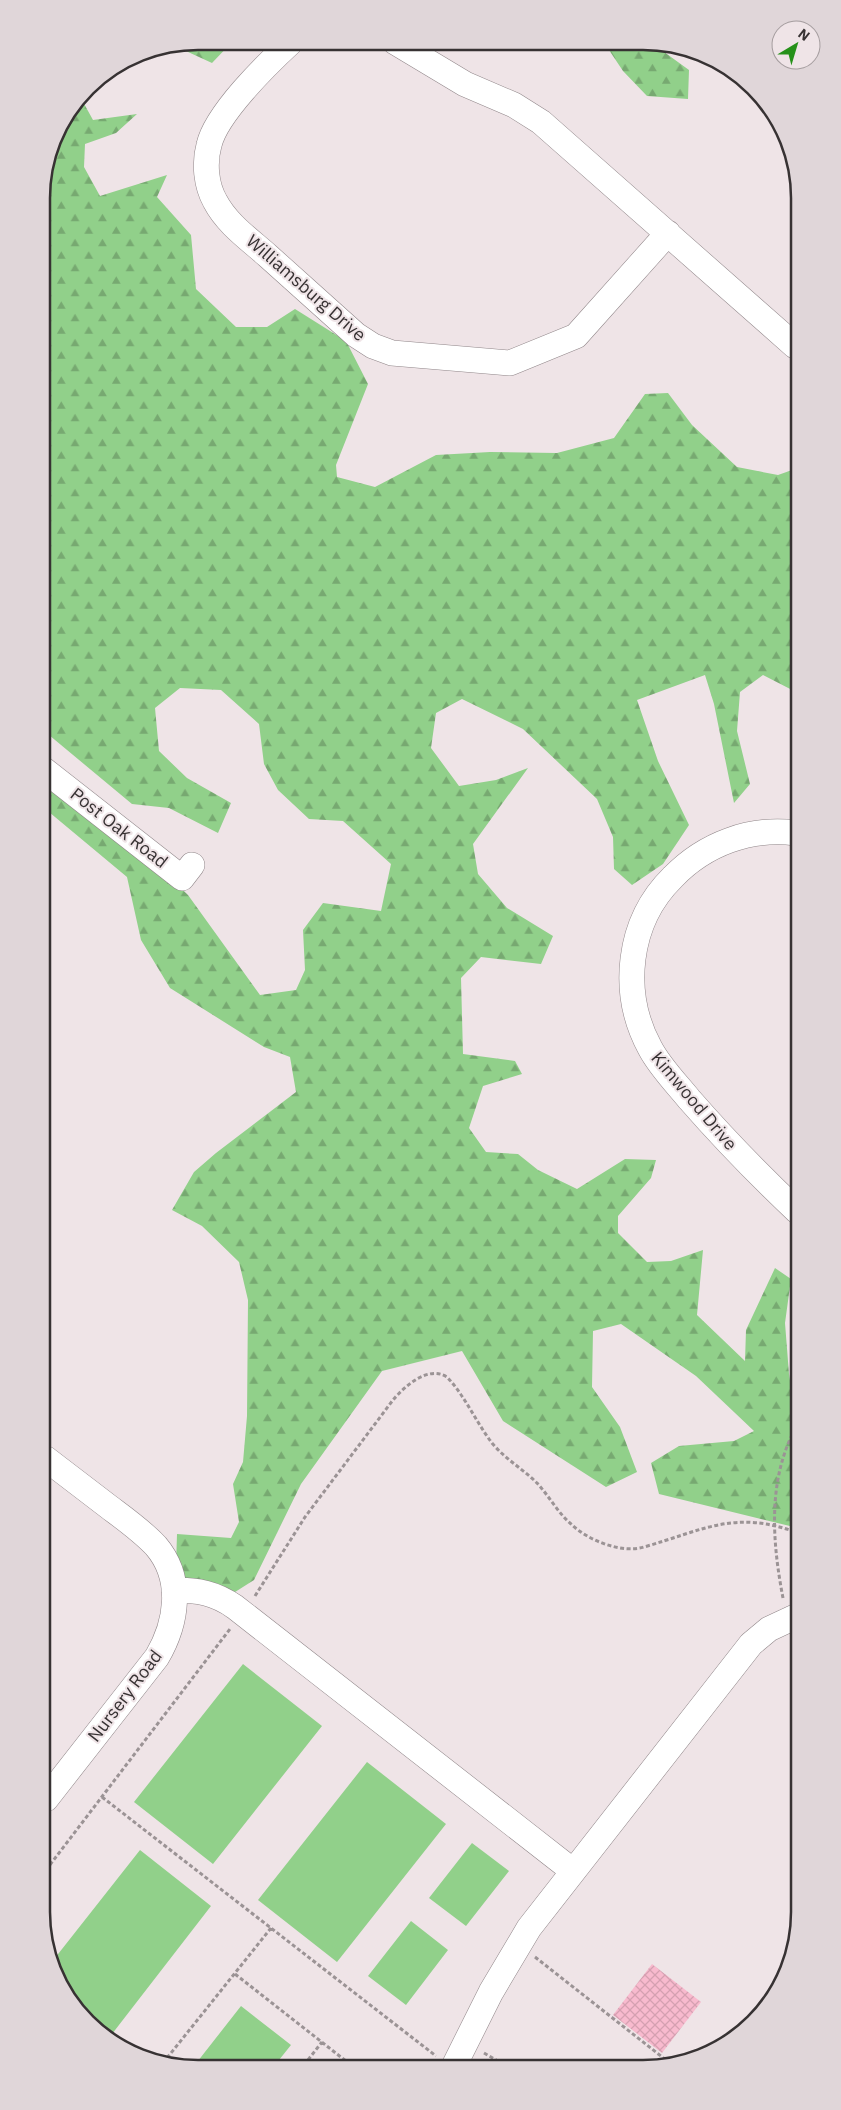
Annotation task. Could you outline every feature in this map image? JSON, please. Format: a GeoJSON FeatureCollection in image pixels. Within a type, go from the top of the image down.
{"type":"FeatureCollection","features":[{"type":"Feature","properties":{"kind":"street","name":"Williamsburg Drive"},"geometry":{"type":"LineString","coordinates":[[282,50],[227,111],[216,127],[209,145],[206,165],[208,182],[214,200],[234,225],[356,335],[373,346],[404,355],[510,363],[576,336],[668,233]]}},
{"type":"Feature","properties":{"kind":"street"},"geometry":{"type":"LineString","coordinates":[[408,50],[465,84],[514,105],[541,122],[791,342]]}},
{"type":"Feature","properties":{"kind":"street","name":"Post Oak Road"},"geometry":{"type":"LineString","coordinates":[[50,774],[182,878],[192,865]]}},
{"type":"Feature","properties":{"kind":"street","name":"Kimwood Drive"},"geometry":{"type":"LineString","coordinates":[[791,833],[755,833],[728,840],[704,851],[684,865],[666,884],[647,912],[640,928],[634,952],[631,978],[634,1004],[640,1028],[650,1050],[665,1071],[715,1128],[791,1205]]}},
{"type":"Feature","properties":{"kind":"street","name":"Nursery Road"},"geometry":{"type":"LineString","coordinates":[[50,1462],[140,1532],[157,1548],[168,1566],[176,1602],[173,1622],[167,1640],[157,1657],[50,1794]]}},
{"type":"Feature","properties":{"kind":"street"},"geometry":{"type":"LineString","coordinates":[[174,1590],[200,1590],[221,1598],[243,1613],[573,1871]]}},
{"type":"Feature","properties":{"kind":"street"},"geometry":{"type":"LineString","coordinates":[[446,2060],[514,1951],[573,1871],[751,1644],[769,1629],[791,1606]]}},
{"type":"Feature","properties":{"kind":"path"},"geometry":{"type":"LineString","coordinates":[[50,1865],[243,1613],[305,1517],[393,1400],[410,1383],[433,1373],[441,1373],[447,1377],[493,1444],[536,1483],[570,1524],[592,1538],[628,1549],[642,1548],[694,1531],[739,1521],[774,1526],[791,1531]]}},
{"type":"Feature","properties":{"kind":"path"},"geometry":{"type":"LineString","coordinates":[[791,1441],[782,1463],[776,1496],[774,1526],[778,1570],[791,1606]]}},
{"type":"Feature","properties":{"kind":"path"},"geometry":{"type":"LineString","coordinates":[[102,1797],[446,2060]]}},
{"type":"Feature","properties":{"kind":"path"},"geometry":{"type":"LineString","coordinates":[[168,2057],[272,1928]]}},
{"type":"Feature","properties":{"kind":"path"},"geometry":{"type":"LineString","coordinates":[[534,1956],[664,2059]]}},
{"type":"Feature","properties":{"kind":"path"},"geometry":{"type":"LineString","coordinates":[[235,1974],[345,2060]]}},
{"type":"Feature","properties":{"kind":"path"},"geometry":{"type":"LineString","coordinates":[[308,2060],[322,2042]]}},
{"type":"Feature","properties":{"kind":"path"},"geometry":{"type":"LineString","coordinates":[[483,2053],[496,2060]]}},
{"type":"Feature","properties":{"kind":"green space"},"geometry":{"type":"Polygon","coordinates":[[[224,50],[212,63],[185,51],[224,50]]]}},
{"type":"Feature","properties":{"kind":"green space"},"geometry":{"type":"Polygon","coordinates":[[[609,50],[664,52],[689,70],[688,99],[647,96],[623,71],[609,50]]]}},
{"type":"Feature","properties":{"kind":"green space"},"geometry":{"type":"Polygon","coordinates":[[[84,104],[93,120],[137,114],[116,133],[85,144],[84,167],[100,196],[167,175],[157,197],[191,235],[196,289],[236,327],[267,327],[295,309],[346,341],[368,384],[336,465],[337,477],[375,487],[436,455],[490,452],[557,453],[614,438],[645,394],[668,393],[692,425],[737,467],[778,475],[791,470],[791,689],[763,675],[740,692],[737,731],[750,784],[734,803],[714,704],[705,675],[637,700],[658,761],[689,825],[663,864],[632,885],[614,869],[613,837],[597,799],[523,729],[462,699],[436,713],[431,748],[459,786],[496,780],[528,768],[473,844],[478,874],[507,908],[553,936],[541,964],[481,957],[461,978],[463,1054],[515,1061],[522,1074],[483,1086],[469,1128],[486,1152],[518,1154],[538,1170],[577,1189],[625,1159],[656,1160],[651,1178],[618,1216],[618,1233],[647,1262],[671,1261],[703,1250],[697,1315],[745,1361],[746,1330],[775,1268],[791,1279],[785,1323],[791,1387],[791,1526],[659,1494],[651,1463],[679,1446],[734,1441],[754,1431],[696,1376],[621,1324],[593,1331],[592,1387],[620,1427],[637,1472],[606,1487],[503,1421],[462,1351],[382,1371],[301,1484],[254,1580],[213,1606],[184,1595],[176,1566],[177,1534],[231,1538],[239,1522],[233,1484],[243,1462],[247,1416],[248,1300],[239,1262],[202,1226],[172,1210],[194,1172],[296,1092],[290,1057],[264,1047],[170,988],[141,940],[127,877],[50,813],[50,781],[146,855],[188,895],[260,995],[296,990],[305,970],[303,930],[323,903],[381,911],[391,864],[343,821],[309,819],[278,790],[264,764],[259,724],[221,690],[180,688],[155,708],[159,751],[187,778],[231,803],[218,833],[169,808],[132,804],[50,736],[50,189],[55,160],[61,141],[84,104]]]}},
{"type":"Feature","properties":{"kind":"green space"},"geometry":{"type":"Polygon","coordinates":[[[243,1664],[322,1726],[213,1864],[134,1802],[243,1664]]]}},
{"type":"Feature","properties":{"kind":"green space"},"geometry":{"type":"Polygon","coordinates":[[[367,1762],[446,1824],[337,1962],[258,1900],[367,1762]]]}},
{"type":"Feature","properties":{"kind":"green space"},"geometry":{"type":"Polygon","coordinates":[[[472,1843],[509,1871],[466,1926],[429,1898],[472,1843]]]}},
{"type":"Feature","properties":{"kind":"green space"},"geometry":{"type":"Polygon","coordinates":[[[140,1850],[211,1906],[113,2033],[100,2023],[81,2002],[61,1969],[57,1956],[140,1850]]]}},
{"type":"Feature","properties":{"kind":"green space"},"geometry":{"type":"Polygon","coordinates":[[[411,1921],[448,1950],[406,2005],[368,1976],[411,1921]]]}},
{"type":"Feature","properties":{"kind":"green space"},"geometry":{"type":"Polygon","coordinates":[[[241,2006],[291,2045],[279,2060],[199,2060],[241,2006]]]}},
{"type":"Feature","properties":{"kind":"building"},"geometry":{"type":"Polygon","coordinates":[[[652,1964],[701,2002],[662,2053],[613,2015],[652,1964]]]}}]}
